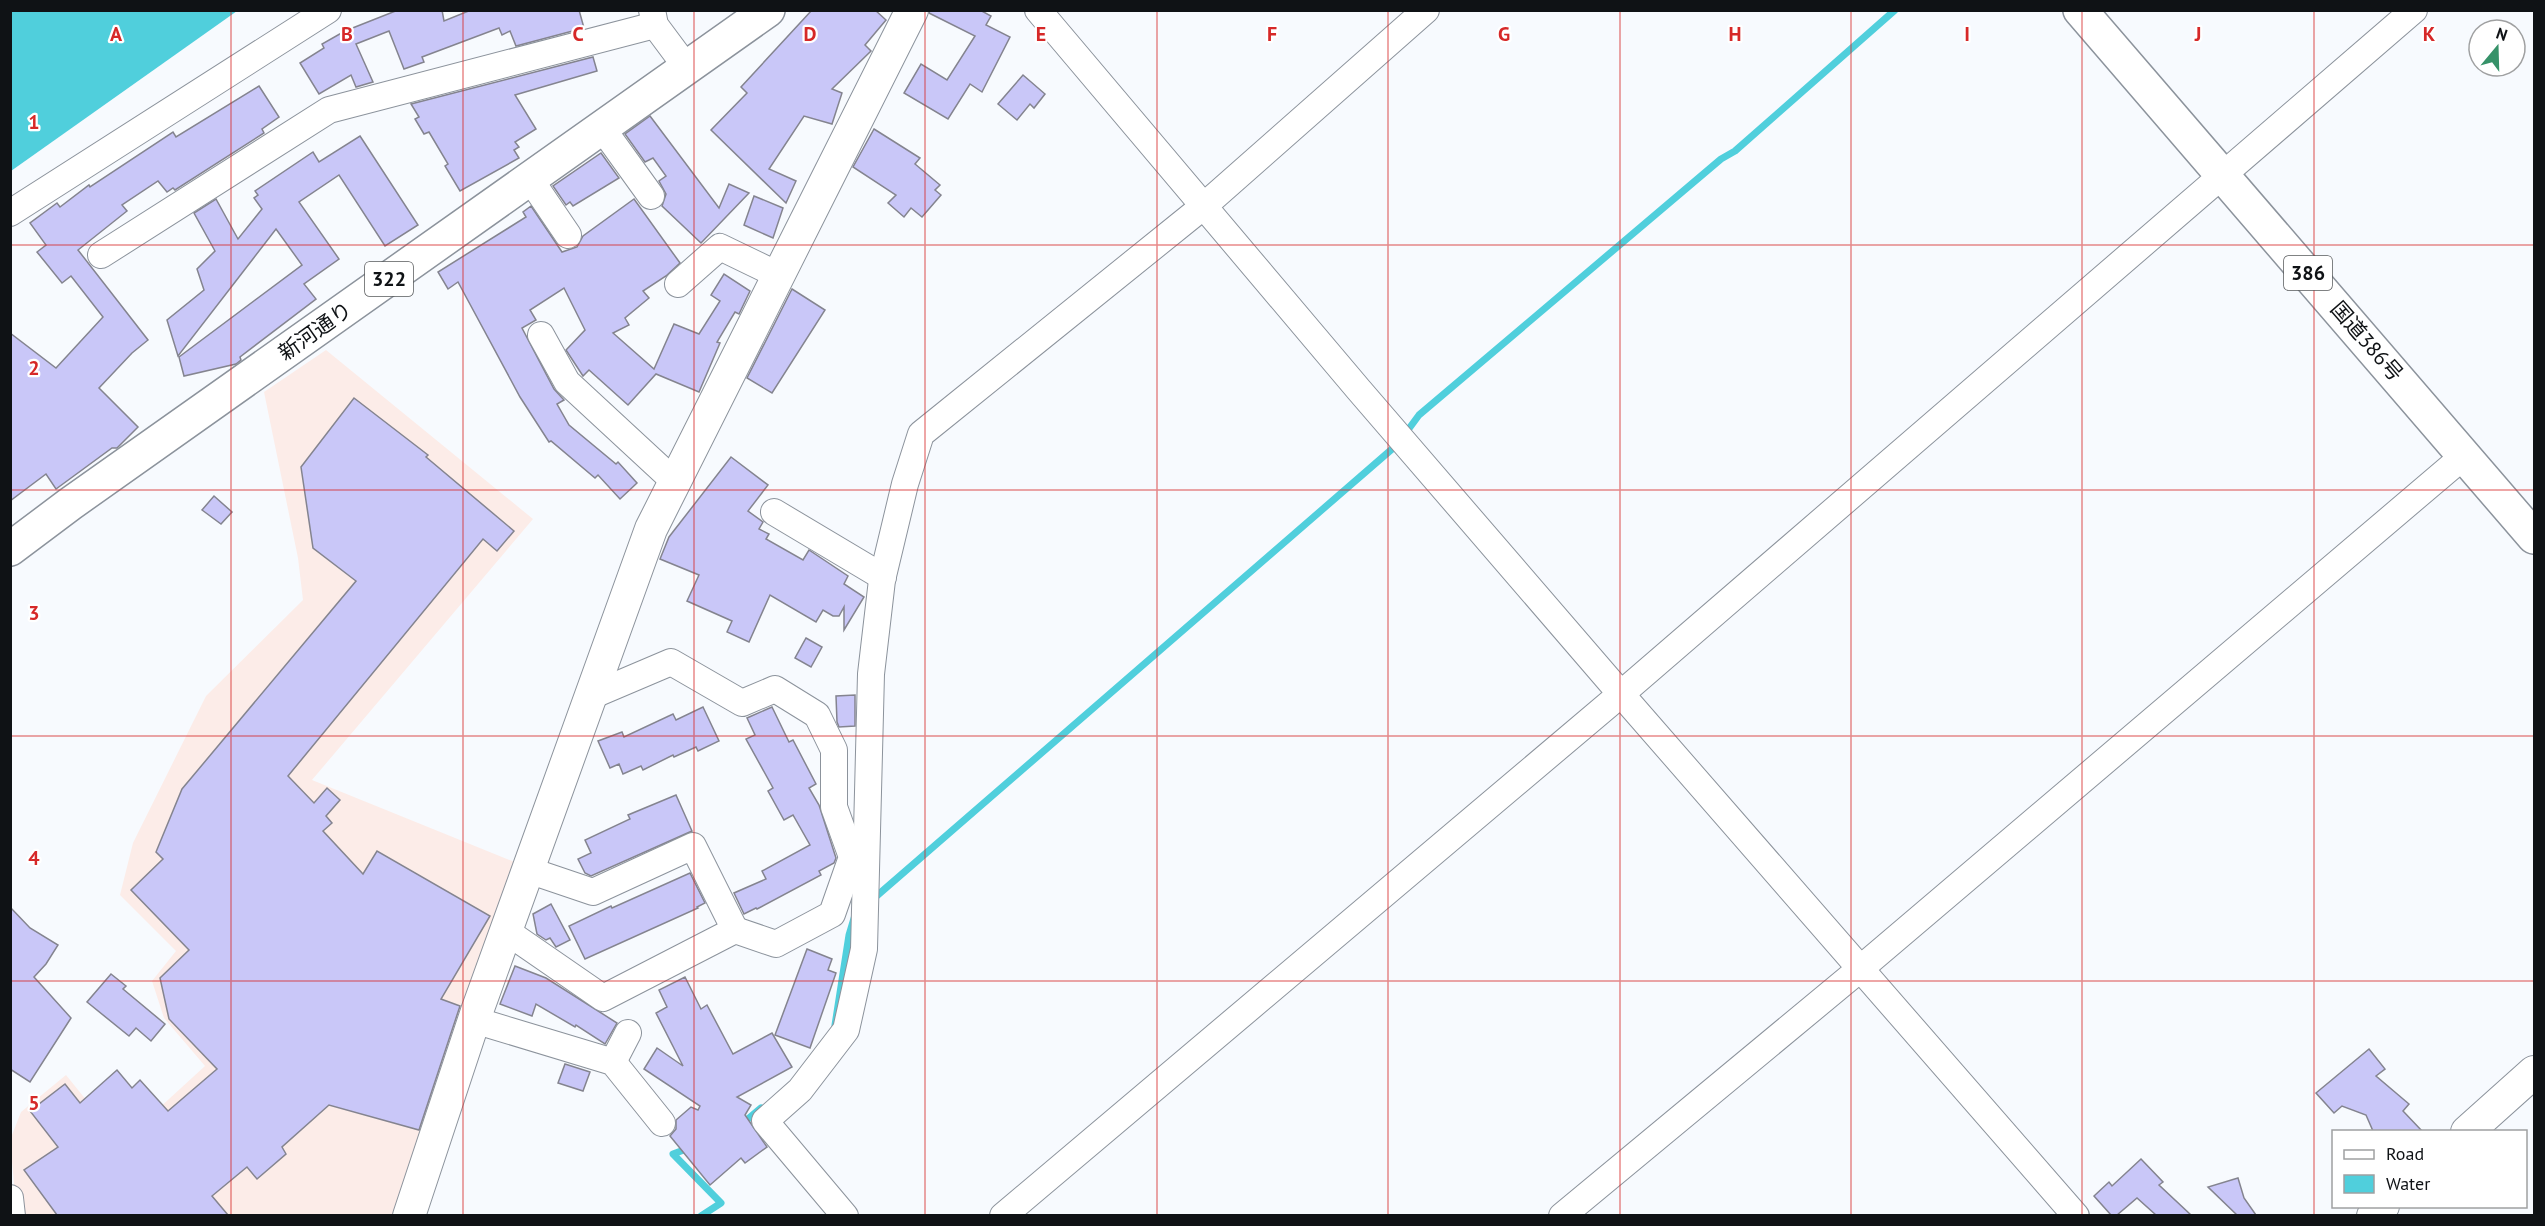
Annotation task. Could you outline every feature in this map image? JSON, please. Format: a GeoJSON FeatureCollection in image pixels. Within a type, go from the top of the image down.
{"type":"FeatureCollection","features":[{"type":"Feature","properties":{"kind":"highway","name":"新河通り"},"geometry":{"type":"LineString","coordinates":[[10,549],[70,504],[768,10]]}},
{"type":"Feature","properties":{"kind":"highway","name":"国道386号"},"geometry":{"type":"LineString","coordinates":[[2080,10],[2535,537]]}},
{"type":"Feature","properties":{"kind":"street"},"geometry":{"type":"LineString","coordinates":[[10,213],[328,10]]}},
{"type":"Feature","properties":{"kind":"street"},"geometry":{"type":"LineString","coordinates":[[409,1215],[474,1020],[651,529],[912,10]]}},
{"type":"Feature","properties":{"kind":"street"},"geometry":{"type":"LineString","coordinates":[[1038,10],[1359,390],[2076,1215]]}},
{"type":"Feature","properties":{"kind":"street"},"geometry":{"type":"LineString","coordinates":[[845,1215],[765,1121],[800,1090],[846,1030],[864,949],[871,674],[883,576],[905,484],[921,434],[1205,206],[1426,10]]}},
{"type":"Feature","properties":{"kind":"street"},"geometry":{"type":"LineString","coordinates":[[1004,1215],[1622,694],[2414,10]]}},
{"type":"Feature","properties":{"kind":"street"},"geometry":{"type":"LineString","coordinates":[[101,255],[329,110],[654,18],[687,68]]}},
{"type":"Feature","properties":{"kind":"street"},"geometry":{"type":"LineString","coordinates":[[602,128],[651,196]]}},
{"type":"Feature","properties":{"kind":"street"},"geometry":{"type":"LineString","coordinates":[[530,179],[568,235]]}},
{"type":"Feature","properties":{"kind":"street"},"geometry":{"type":"LineString","coordinates":[[678,284],[720,247],[778,275]]}},
{"type":"Feature","properties":{"kind":"street"},"geometry":{"type":"LineString","coordinates":[[541,335],[567,382],[674,481]]}},
{"type":"Feature","properties":{"kind":"street"},"geometry":{"type":"LineString","coordinates":[[1562,1215],[1860,969],[2465,455]]}},
{"type":"Feature","properties":{"kind":"street"},"geometry":{"type":"LineString","coordinates":[[774,512],[883,576]]}},
{"type":"Feature","properties":{"kind":"street"},"geometry":{"type":"LineString","coordinates":[[528,870],[593,892],[693,846],[735,930],[776,944],[832,914],[852,857],[834,807],[834,750],[817,715],[775,689],[742,704],[671,662],[591,696]]}},
{"type":"Feature","properties":{"kind":"street"},"geometry":{"type":"LineString","coordinates":[[506,931],[603,998],[735,930]]}},
{"type":"Feature","properties":{"kind":"street"},"geometry":{"type":"LineString","coordinates":[[474,1020],[613,1062],[662,1123]]}},
{"type":"Feature","properties":{"kind":"street"},"geometry":{"type":"LineString","coordinates":[[613,1062],[628,1033]]}},
{"type":"Feature","properties":{"kind":"street"},"geometry":{"type":"LineString","coordinates":[[2469,1130],[2535,1072]]}},
{"type":"Feature","properties":{"kind":"street"},"geometry":{"type":"LineString","coordinates":[[10,1198],[12,1215]]}},
{"type":"Feature","properties":{"kind":"shaded area"},"geometry":{"type":"Polygon","coordinates":[[[326,350],[533,519],[312,780],[517,863],[396,1215],[17,1215],[10,1140],[21,1112],[66,1075],[121,1143],[205,1066],[164,1018],[152,981],[176,951],[120,895],[133,843],[206,696],[303,600],[298,558],[264,392],[326,350]]]}},
{"type":"Feature","properties":{"kind":"water"},"geometry":{"type":"Polygon","coordinates":[[[11,10],[237,10],[237,11],[11,171],[11,10]]]}},
{"type":"Feature","properties":{"kind":"building"},"geometry":{"type":"Polygon","coordinates":[[[398,10],[442,10],[444,21],[471,10],[579,10],[584,28],[516,46],[510,31],[502,35],[499,28],[422,57],[424,62],[404,69],[389,31],[356,44],[373,82],[356,87],[351,75],[319,94],[300,63],[324,48],[322,44],[345,31],[398,10]]]}},
{"type":"Feature","properties":{"kind":"building"},"geometry":{"type":"Polygon","coordinates":[[[812,10],[875,10],[886,20],[865,45],[871,51],[832,89],[842,93],[832,124],[804,116],[769,169],[796,181],[786,203],[711,130],[747,93],[741,87],[812,10]]]}},
{"type":"Feature","properties":{"kind":"building"},"geometry":{"type":"Polygon","coordinates":[[[930,10],[980,10],[991,16],[986,25],[1010,37],[982,92],[970,84],[948,119],[904,93],[921,64],[947,80],[975,36],[929,13],[930,10]]]}},
{"type":"Feature","properties":{"kind":"building"},"geometry":{"type":"Polygon","coordinates":[[[593,57],[597,71],[515,95],[536,129],[515,142],[519,147],[514,150],[519,158],[460,191],[445,166],[448,164],[429,132],[424,134],[415,119],[419,117],[411,104],[593,57]]]}},
{"type":"Feature","properties":{"kind":"building"},"geometry":{"type":"Polygon","coordinates":[[[1023,75],[1045,94],[1034,108],[1030,104],[1017,120],[998,104],[1023,75]]]}},
{"type":"Feature","properties":{"kind":"building"},"geometry":{"type":"Polygon","coordinates":[[[259,86],[279,117],[262,129],[264,133],[175,190],[173,188],[167,192],[158,181],[122,205],[127,211],[78,250],[148,340],[132,353],[99,388],[138,427],[117,448],[112,448],[56,489],[46,474],[10,501],[10,333],[56,368],[103,317],[71,276],[62,283],[37,252],[46,245],[30,223],[57,203],[60,207],[89,185],[90,187],[173,132],[176,137],[259,86]]]}},
{"type":"Feature","properties":{"kind":"building"},"geometry":{"type":"Polygon","coordinates":[[[650,116],[719,208],[729,184],[749,193],[701,243],[662,206],[666,194],[659,181],[666,176],[653,158],[645,162],[625,134],[650,116]]]}},
{"type":"Feature","properties":{"kind":"building"},"geometry":{"type":"Polygon","coordinates":[[[874,129],[920,158],[915,164],[940,185],[935,190],[941,195],[922,217],[911,208],[904,217],[888,203],[896,195],[853,167],[874,129]]]}},
{"type":"Feature","properties":{"kind":"building"},"geometry":{"type":"Polygon","coordinates":[[[360,136],[418,225],[385,246],[339,175],[299,202],[339,259],[304,284],[316,299],[240,357],[241,360],[236,364],[184,376],[179,357],[302,265],[276,229],[178,356],[167,320],[204,290],[197,269],[215,251],[194,213],[216,199],[238,239],[262,209],[254,198],[258,195],[255,191],[313,152],[319,162],[360,136]]]}},
{"type":"Feature","properties":{"kind":"building"},"geometry":{"type":"Polygon","coordinates":[[[601,153],[619,178],[573,206],[570,202],[566,205],[553,186],[601,153]]]}},
{"type":"Feature","properties":{"kind":"building"},"geometry":{"type":"Polygon","coordinates":[[[754,196],[783,208],[773,238],[744,225],[754,196]]]}},
{"type":"Feature","properties":{"kind":"building"},"geometry":{"type":"Polygon","coordinates":[[[634,199],[680,263],[666,276],[643,291],[649,298],[625,318],[629,325],[613,333],[654,369],[674,324],[699,334],[720,301],[711,295],[724,274],[750,291],[739,314],[735,312],[717,342],[720,343],[699,392],[656,374],[628,405],[589,370],[583,376],[566,350],[585,330],[564,288],[530,310],[536,320],[522,328],[554,389],[564,400],[557,404],[569,425],[616,464],[618,462],[637,483],[620,499],[598,475],[595,478],[551,441],[549,442],[520,397],[458,282],[448,289],[438,272],[526,217],[523,212],[531,206],[562,252],[577,247],[583,236],[634,199]]]}},
{"type":"Feature","properties":{"kind":"building"},"geometry":{"type":"Polygon","coordinates":[[[792,289],[825,310],[772,393],[747,378],[792,289]]]}},
{"type":"Feature","properties":{"kind":"building"},"geometry":{"type":"Polygon","coordinates":[[[354,398],[428,455],[426,457],[514,531],[497,551],[483,539],[288,776],[314,803],[327,788],[340,800],[326,816],[332,823],[323,831],[363,874],[377,851],[490,916],[441,999],[460,1006],[419,1130],[329,1105],[282,1147],[286,1154],[257,1179],[247,1167],[212,1196],[228,1215],[57,1215],[24,1170],[58,1147],[30,1111],[65,1084],[80,1103],[117,1070],[132,1088],[140,1080],[168,1111],[217,1069],[169,1019],[160,978],[189,950],[131,890],[163,859],[156,852],[182,789],[356,581],[313,548],[301,467],[354,398]]]}},
{"type":"Feature","properties":{"kind":"building"},"geometry":{"type":"Polygon","coordinates":[[[731,457],[768,485],[748,511],[763,522],[759,529],[769,534],[766,539],[803,560],[809,550],[848,576],[844,584],[864,597],[844,630],[844,607],[839,616],[833,616],[823,610],[816,622],[770,595],[749,642],[727,632],[732,621],[687,601],[699,575],[660,559],[669,537],[731,457]]]}},
{"type":"Feature","properties":{"kind":"building"},"geometry":{"type":"Polygon","coordinates":[[[214,496],[232,512],[221,524],[202,510],[214,496]]]}},
{"type":"Feature","properties":{"kind":"building"},"geometry":{"type":"Polygon","coordinates":[[[806,638],[822,647],[811,667],[795,658],[806,638]]]}},
{"type":"Feature","properties":{"kind":"building"},"geometry":{"type":"Polygon","coordinates":[[[855,695],[855,726],[839,727],[836,696],[855,695]]]}},
{"type":"Feature","properties":{"kind":"building"},"geometry":{"type":"Polygon","coordinates":[[[703,707],[719,741],[698,751],[696,747],[674,757],[673,755],[643,770],[641,766],[623,774],[619,764],[610,768],[598,741],[622,732],[624,737],[673,714],[676,720],[703,707]]]}},
{"type":"Feature","properties":{"kind":"building"},"geometry":{"type":"Polygon","coordinates":[[[772,707],[789,742],[793,740],[816,784],[809,788],[819,805],[836,858],[834,863],[819,871],[821,875],[744,914],[734,893],[766,879],[762,871],[810,845],[793,815],[784,820],[768,791],[773,788],[746,739],[755,735],[747,718],[772,707]]]}},
{"type":"Feature","properties":{"kind":"building"},"geometry":{"type":"Polygon","coordinates":[[[676,795],[692,831],[591,876],[585,873],[578,859],[591,853],[585,840],[630,819],[628,815],[676,795]]]}},
{"type":"Feature","properties":{"kind":"building"},"geometry":{"type":"Polygon","coordinates":[[[690,873],[705,903],[585,959],[569,926],[690,873]]]}},
{"type":"Feature","properties":{"kind":"building"},"geometry":{"type":"Polygon","coordinates":[[[551,904],[570,940],[556,947],[550,938],[546,940],[537,934],[533,914],[551,904]]]}},
{"type":"Feature","properties":{"kind":"building"},"geometry":{"type":"Polygon","coordinates":[[[10,907],[30,928],[58,945],[34,977],[71,1018],[30,1082],[10,1069],[10,907]]]}},
{"type":"Feature","properties":{"kind":"building"},"geometry":{"type":"Polygon","coordinates":[[[807,949],[832,959],[828,970],[836,973],[810,1048],[775,1035],[807,949]]]}},
{"type":"Feature","properties":{"kind":"building"},"geometry":{"type":"Polygon","coordinates":[[[515,966],[546,978],[617,1023],[605,1044],[576,1025],[575,1027],[536,1004],[532,1016],[500,1004],[515,966]]]}},
{"type":"Feature","properties":{"kind":"building"},"geometry":{"type":"Polygon","coordinates":[[[111,974],[126,986],[123,989],[165,1024],[151,1041],[136,1028],[129,1036],[87,1002],[111,974]]]}},
{"type":"Feature","properties":{"kind":"building"},"geometry":{"type":"Polygon","coordinates":[[[685,977],[701,1009],[707,1005],[733,1054],[772,1033],[792,1067],[737,1097],[751,1105],[745,1115],[767,1147],[745,1163],[741,1158],[710,1185],[670,1136],[676,1129],[676,1120],[691,1107],[698,1110],[700,1106],[644,1069],[657,1048],[683,1066],[656,1013],[667,1007],[659,990],[685,977]]]}},
{"type":"Feature","properties":{"kind":"building"},"geometry":{"type":"Polygon","coordinates":[[[2369,1049],[2385,1069],[2376,1076],[2409,1104],[2403,1111],[2421,1130],[2373,1130],[2366,1115],[2342,1106],[2334,1113],[2316,1093],[2369,1049]]]}},
{"type":"Feature","properties":{"kind":"building"},"geometry":{"type":"Polygon","coordinates":[[[565,1064],[590,1072],[583,1091],[558,1083],[565,1064]]]}},
{"type":"Feature","properties":{"kind":"building"},"geometry":{"type":"Polygon","coordinates":[[[2141,1159],[2163,1182],[2159,1185],[2191,1215],[2156,1215],[2137,1198],[2117,1215],[2111,1215],[2094,1196],[2109,1182],[2112,1186],[2141,1159]]]}},
{"type":"Feature","properties":{"kind":"building"},"geometry":{"type":"Polygon","coordinates":[[[2238,1178],[2244,1198],[2256,1215],[2237,1215],[2208,1187],[2238,1178]]]}},
{"type":"Feature","properties":{"kind":"waterway"},"geometry":{"type":"LineString","coordinates":[[1405,434],[1419,415],[1721,159],[1735,151],[1895,10]]}},
{"type":"Feature","properties":{"kind":"waterway"},"geometry":{"type":"LineString","coordinates":[[872,900],[1399,443]]}},
{"type":"Feature","properties":{"kind":"waterway"},"geometry":{"type":"LineString","coordinates":[[835,1025],[849,935],[855,915]]}},
{"type":"Feature","properties":{"kind":"waterway"},"geometry":{"type":"LineString","coordinates":[[742,1124],[761,1108]]}},
{"type":"Feature","properties":{"kind":"waterway"},"geometry":{"type":"LineString","coordinates":[[689,1148],[673,1154],[721,1203],[701,1216]]}}]}
